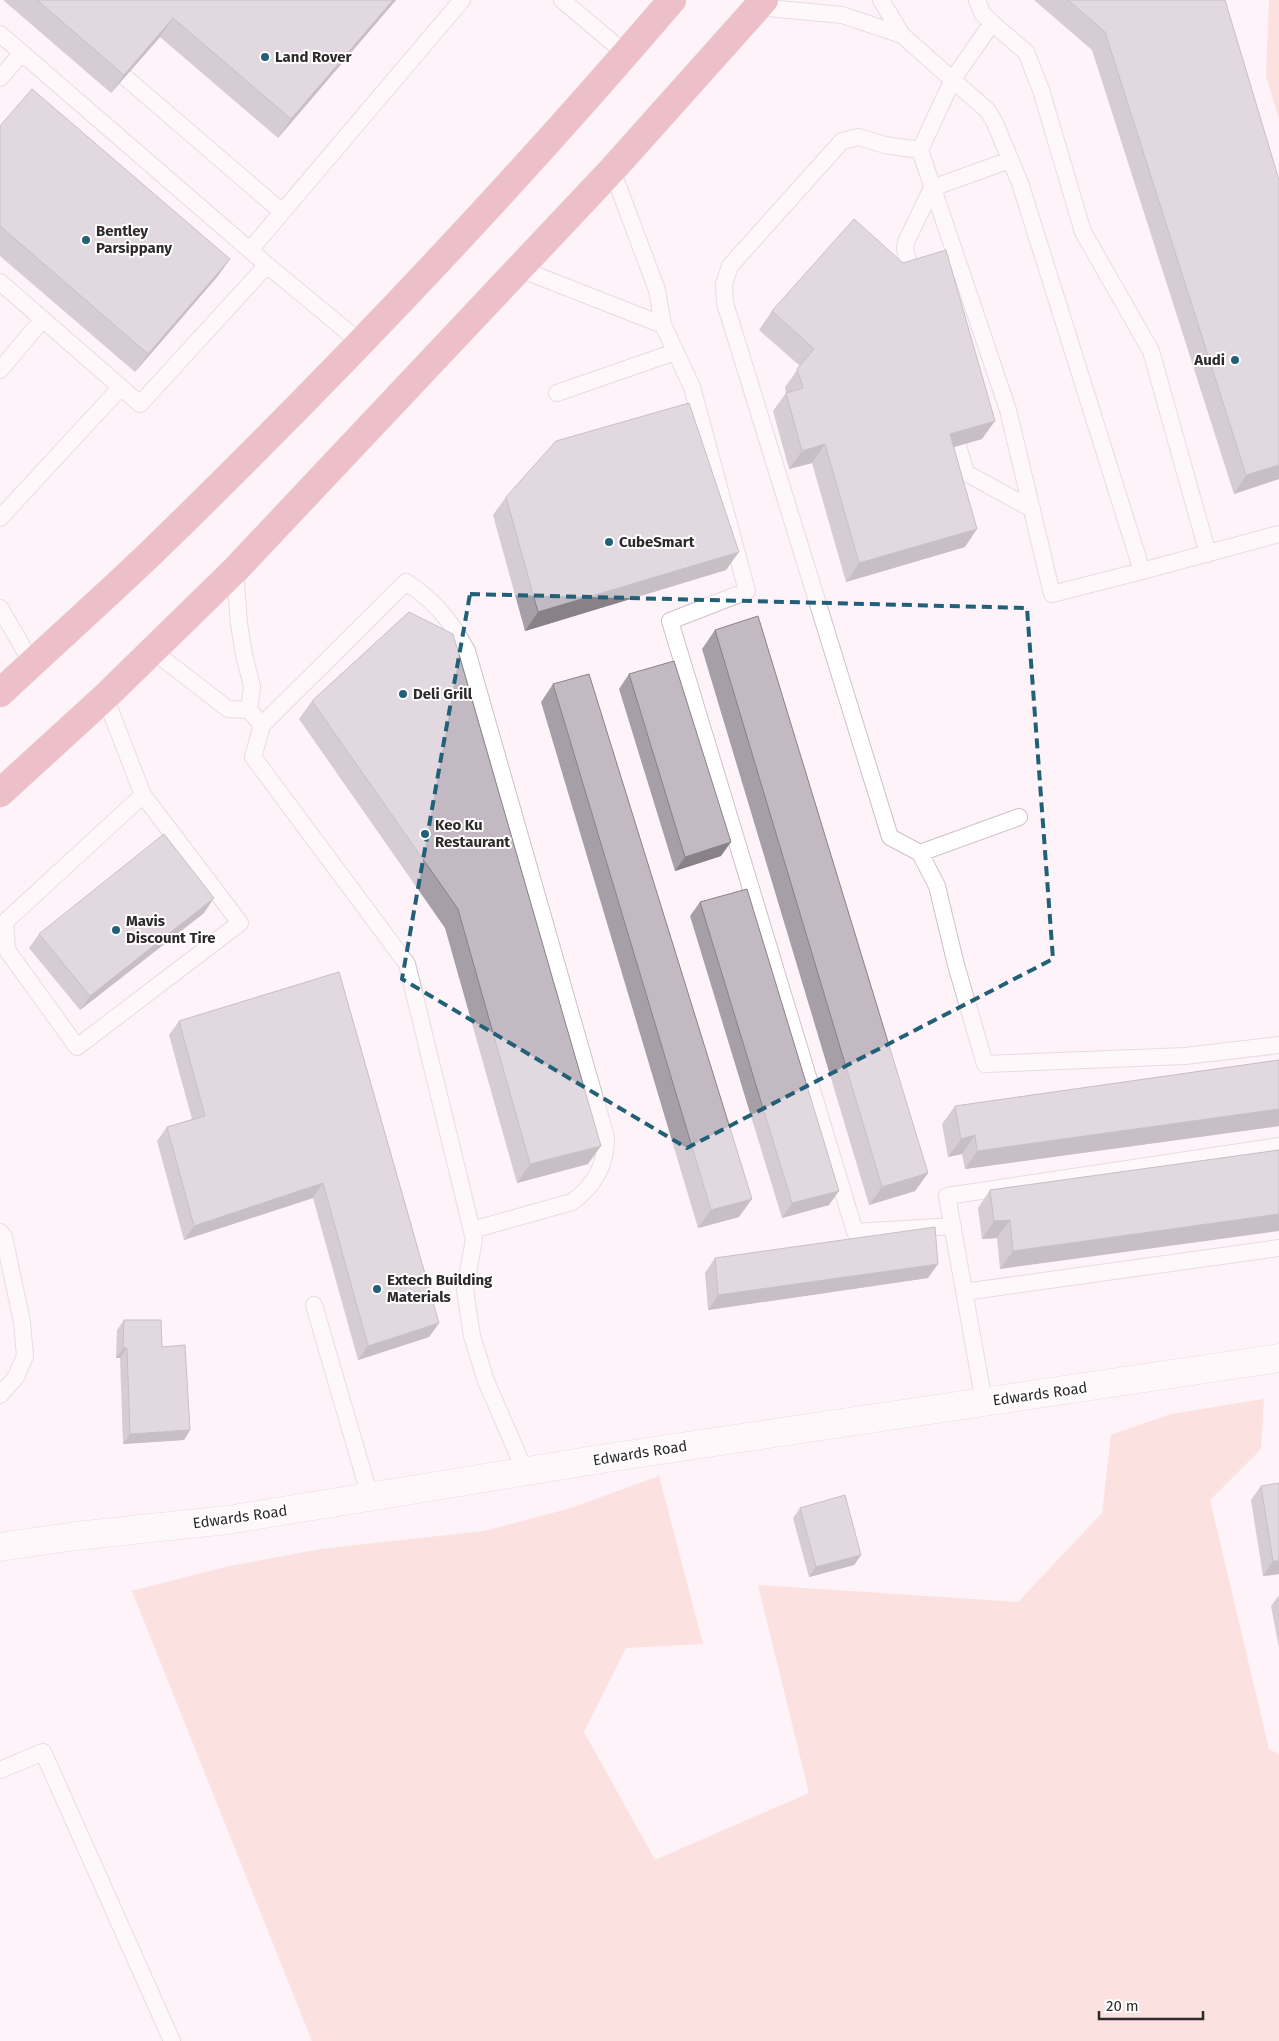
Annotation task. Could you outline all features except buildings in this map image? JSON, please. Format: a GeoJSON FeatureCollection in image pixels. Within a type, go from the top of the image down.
{"type":"FeatureCollection","features":[{"type":"Feature","properties":{"kind":"highway"},"geometry":{"type":"LineString","coordinates":[[0,693],[152,552],[360,342],[477,219],[626,54],[672,0]]}},
{"type":"Feature","properties":{"kind":"highway"},"geometry":{"type":"LineString","coordinates":[[0,793],[105,697],[235,570],[520,269],[761,4]]}},
{"type":"Feature","properties":{"kind":"street","name":"Edwards Road"},"geometry":{"type":"LineString","coordinates":[[0,1547],[76,1536],[227,1520],[525,1471],[1279,1358]]}},
{"type":"Feature","properties":{"kind":"lane"},"geometry":{"type":"LineString","coordinates":[[250,250],[462,0]]}},
{"type":"Feature","properties":{"kind":"lane"},"geometry":{"type":"LineString","coordinates":[[562,0],[626,54]]}},
{"type":"Feature","properties":{"kind":"lane"},"geometry":{"type":"LineString","coordinates":[[881,0],[902,35],[988,111],[995,123],[1020,183],[1142,572]]}},
{"type":"Feature","properties":{"kind":"lane"},"geometry":{"type":"LineString","coordinates":[[977,0],[982,13],[1026,52],[1041,90],[1083,232],[1151,351],[1208,554]]}},
{"type":"Feature","properties":{"kind":"lane"},"geometry":{"type":"LineString","coordinates":[[761,4],[842,15],[902,35]]}},
{"type":"Feature","properties":{"kind":"lane"},"geometry":{"type":"LineString","coordinates":[[992,23],[953,79],[920,150],[1008,410],[1052,594],[1142,572],[1279,534]]}},
{"type":"Feature","properties":{"kind":"lane"},"geometry":{"type":"LineString","coordinates":[[0,34],[267,265],[360,342]]}},
{"type":"Feature","properties":{"kind":"lane"},"geometry":{"type":"LineString","coordinates":[[0,78],[22,53]]}},
{"type":"Feature","properties":{"kind":"lane"},"geometry":{"type":"LineString","coordinates":[[125,77],[282,212]]}},
{"type":"Feature","properties":{"kind":"lane"},"geometry":{"type":"LineString","coordinates":[[920,150],[885,145],[859,137],[851,137],[842,141],[730,266],[724,284],[725,303],[890,837],[920,853],[937,886],[956,965],[985,1064],[1185,1056],[1279,1045]]}},
{"type":"Feature","properties":{"kind":"lane"},"geometry":{"type":"LineString","coordinates":[[911,275],[905,249],[906,242],[932,188],[1010,160]]}},
{"type":"Feature","properties":{"kind":"lane"},"geometry":{"type":"LineString","coordinates":[[612,170],[657,290],[662,325],[692,387],[747,591],[670,621],[855,1232],[953,1226]]}},
{"type":"Feature","properties":{"kind":"lane"},"geometry":{"type":"LineString","coordinates":[[0,282],[140,404],[267,265]]}},
{"type":"Feature","properties":{"kind":"lane"},"geometry":{"type":"LineString","coordinates":[[520,269],[662,325]]}},
{"type":"Feature","properties":{"kind":"lane"},"geometry":{"type":"LineString","coordinates":[[0,370],[43,319]]}},
{"type":"Feature","properties":{"kind":"lane"},"geometry":{"type":"LineString","coordinates":[[556,393],[675,352]]}},
{"type":"Feature","properties":{"kind":"lane"},"geometry":{"type":"LineString","coordinates":[[0,518],[120,387]]}},
{"type":"Feature","properties":{"kind":"lane"},"geometry":{"type":"LineString","coordinates":[[958,446],[966,473],[1032,509]]}},
{"type":"Feature","properties":{"kind":"lane"},"geometry":{"type":"LineString","coordinates":[[235,570],[239,624],[252,686],[248,710]]}},
{"type":"Feature","properties":{"kind":"lane"},"geometry":{"type":"LineString","coordinates":[[472,1230],[572,1202],[585,1193],[598,1174],[606,1152],[606,1137],[467,651],[446,617],[426,594],[406,582],[262,725],[253,756],[408,964],[474,1239],[466,1290],[467,1314],[486,1381],[525,1471]]}},
{"type":"Feature","properties":{"kind":"lane"},"geometry":{"type":"LineString","coordinates":[[0,608],[32,663]]}},
{"type":"Feature","properties":{"kind":"lane"},"geometry":{"type":"LineString","coordinates":[[153,650],[228,709],[248,710],[262,725]]}},
{"type":"Feature","properties":{"kind":"lane"},"geometry":{"type":"LineString","coordinates":[[105,697],[143,795],[240,923],[77,1047],[7,950],[3,921],[143,795]]}},
{"type":"Feature","properties":{"kind":"lane"},"geometry":{"type":"LineString","coordinates":[[920,853],[1020,818]]}},
{"type":"Feature","properties":{"kind":"lane"},"geometry":{"type":"LineString","coordinates":[[984,1402],[947,1196],[1279,1146]]}},
{"type":"Feature","properties":{"kind":"lane"},"geometry":{"type":"LineString","coordinates":[[0,1232],[4,1237],[22,1322],[25,1356],[16,1377],[0,1395]]}},
{"type":"Feature","properties":{"kind":"lane"},"geometry":{"type":"LineString","coordinates":[[964,1292],[1279,1248]]}},
{"type":"Feature","properties":{"kind":"lane"},"geometry":{"type":"LineString","coordinates":[[314,1305],[370,1496]]}},
{"type":"Feature","properties":{"kind":"lane"},"geometry":{"type":"LineString","coordinates":[[0,1770],[44,1752],[172,2041]]}},
{"type":"Feature","properties":{"kind":"highlighted area"},"geometry":{"type":"Polygon","coordinates":[[[470,594],[1027,608],[1053,959],[687,1148],[402,979],[470,594]]]}},
{"type":"Feature","properties":{"kind":"shaded area"},"geometry":{"type":"Polygon","coordinates":[[[1269,0],[1279,0],[1279,119],[1266,76],[1269,0]]]}},
{"type":"Feature","properties":{"kind":"shaded area"},"geometry":{"type":"Polygon","coordinates":[[[1264,1399],[1261,1449],[1210,1500],[1269,1749],[1279,1755],[1279,2041],[312,2041],[132,1591],[225,1567],[321,1549],[484,1531],[571,1508],[659,1476],[703,1644],[626,1648],[584,1732],[655,1860],[809,1793],[758,1585],[1018,1602],[1102,1513],[1111,1435],[1171,1414],[1264,1399]]]}},
{"type":"Feature","properties":{"kind":"place","name":"Land Rover"},"geometry":{"type":"Point","coordinates":[265,57]}},
{"type":"Feature","properties":{"kind":"place","name":"Bentley Parsippany"},"geometry":{"type":"Point","coordinates":[86,240]}},
{"type":"Feature","properties":{"kind":"place","name":"Audi"},"geometry":{"type":"Point","coordinates":[1235,360]}},
{"type":"Feature","properties":{"kind":"place","name":"CubeSmart"},"geometry":{"type":"Point","coordinates":[609,542]}},
{"type":"Feature","properties":{"kind":"place","name":"Deli Grill"},"geometry":{"type":"Point","coordinates":[403,694]}},
{"type":"Feature","properties":{"kind":"place","name":"Keo Ku Restaurant"},"geometry":{"type":"Point","coordinates":[425,834]}},
{"type":"Feature","properties":{"kind":"place","name":"Mavis Discount Tire"},"geometry":{"type":"Point","coordinates":[116,930]}},
{"type":"Feature","properties":{"kind":"place","name":"Extech Building Materials"},"geometry":{"type":"Point","coordinates":[377,1289]}}]}
